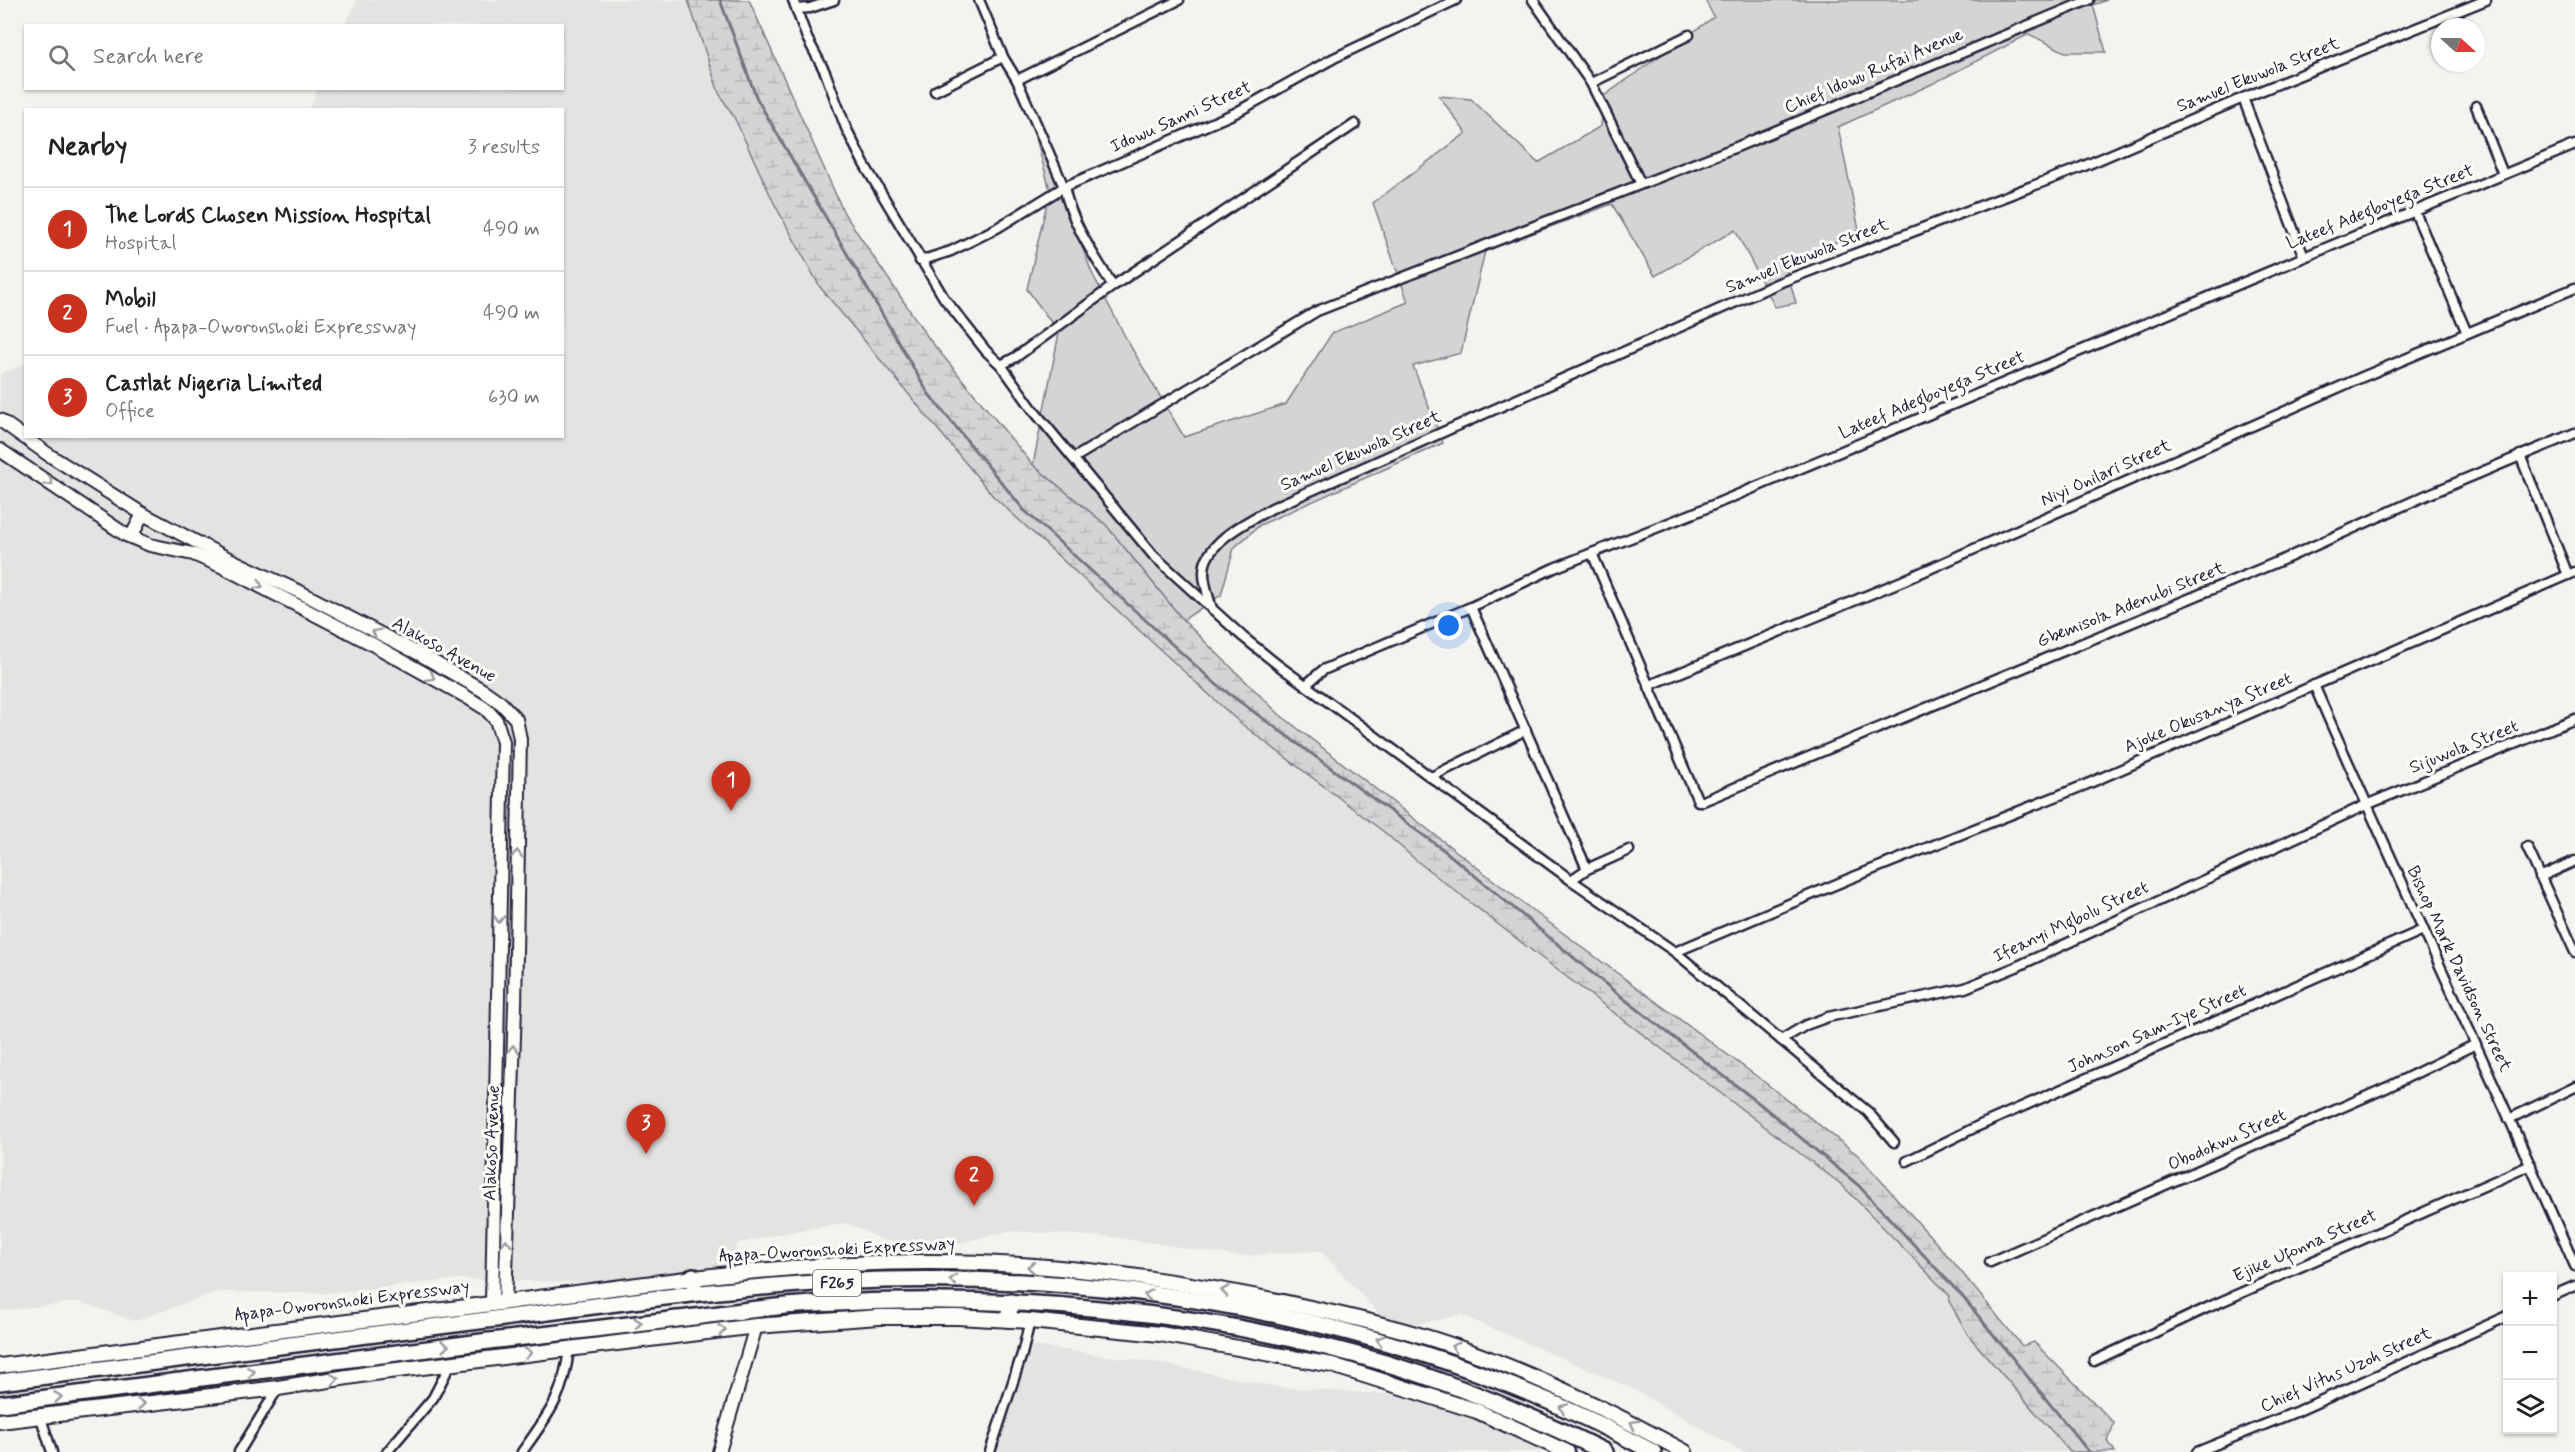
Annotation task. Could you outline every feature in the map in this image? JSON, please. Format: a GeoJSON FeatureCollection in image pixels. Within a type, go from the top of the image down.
{"type":"FeatureCollection","features":[{"type":"Feature","properties":{"kind":"highway"},"geometry":{"type":"LineString","coordinates":[[693,1276],[695,1293]]}},
{"type":"Feature","properties":{"kind":"highway","name":"Apapa-Oworonshoki Expressway"},"geometry":{"type":"LineString","coordinates":[[0,1382],[695,1293],[882,1280],[1021,1282],[1262,1304],[1480,1372],[1580,1415],[1653,1452]]}},
{"type":"Feature","properties":{"kind":"highway","name":"F265"},"geometry":{"type":"LineString","coordinates":[[0,1404],[388,1353],[773,1307],[880,1301],[1011,1302],[1123,1311],[1260,1332],[1333,1348],[1445,1383],[1550,1425],[1605,1452]]}},
{"type":"Feature","properties":{"kind":"highway"},"geometry":{"type":"LineString","coordinates":[[1008,1319],[1011,1302]]}},
{"type":"Feature","properties":{"kind":"main road","name":"Apapa-Oworonshoki Expressway"},"geometry":{"type":"LineString","coordinates":[[0,1366],[693,1276],[829,1266],[929,1262],[1019,1266],[1107,1274],[1262,1304],[1364,1320],[1466,1350],[1577,1396],[1685,1452]]}},
{"type":"Feature","properties":{"kind":"main road"},"geometry":{"type":"LineString","coordinates":[[0,1421],[278,1388],[451,1363],[756,1326],[879,1317],[1008,1319],[1160,1334],[1332,1365],[1477,1411],[1567,1452]]}},
{"type":"Feature","properties":{"kind":"street"},"geometry":{"type":"LineString","coordinates":[[793,0],[846,128],[920,261],[965,325],[1001,365],[1034,411],[1153,555],[1243,637],[1571,880],[1675,952],[1868,1112],[1894,1142]]}},
{"type":"Feature","properties":{"kind":"street"},"geometry":{"type":"LineString","coordinates":[[797,9],[810,8],[834,0]]}},
{"type":"Feature","properties":{"kind":"street"},"geometry":{"type":"LineString","coordinates":[[979,0],[1064,188],[1082,237],[1113,286]]}},
{"type":"Feature","properties":{"kind":"street"},"geometry":{"type":"LineString","coordinates":[[1017,80],[1179,0]]}},
{"type":"Feature","properties":{"kind":"street","name":"Idowu Sanni Street"},"geometry":{"type":"LineString","coordinates":[[920,261],[951,251],[997,228],[1064,188],[1235,113],[1334,58],[1456,0]]}},
{"type":"Feature","properties":{"kind":"street"},"geometry":{"type":"LineString","coordinates":[[1533,0],[1591,83],[1641,184]]}},
{"type":"Feature","properties":{"kind":"street","name":"Chief Idowu Rufai Avenue"},"geometry":{"type":"LineString","coordinates":[[1074,458],[1317,311],[1739,146],[2089,0]]}},
{"type":"Feature","properties":{"kind":"street","name":"Samuel Ekuwola Street"},"geometry":{"type":"LineString","coordinates":[[1212,610],[1204,572],[1208,559],[1215,548],[1236,528],[1272,508],[1781,282],[2077,169],[2243,98],[2486,0]]}},
{"type":"Feature","properties":{"kind":"street"},"geometry":{"type":"LineString","coordinates":[[1591,83],[1689,35]]}},
{"type":"Feature","properties":{"kind":"street"},"geometry":{"type":"LineString","coordinates":[[935,91],[1003,57]]}},
{"type":"Feature","properties":{"kind":"street"},"geometry":{"type":"LineString","coordinates":[[2243,98],[2304,256]]}},
{"type":"Feature","properties":{"kind":"street"},"geometry":{"type":"LineString","coordinates":[[2476,106],[2503,174]]}},
{"type":"Feature","properties":{"kind":"street"},"geometry":{"type":"LineString","coordinates":[[1001,365],[1016,357],[1113,286],[1355,124]]}},
{"type":"Feature","properties":{"kind":"street","name":"Lateef Adegboyega Street"},"geometry":{"type":"LineString","coordinates":[[1306,684],[1323,670],[1471,608],[1592,553],[1694,513],[2304,256],[2575,145]]}},
{"type":"Feature","properties":{"kind":"street"},"geometry":{"type":"LineString","coordinates":[[2415,212],[2467,333]]}},
{"type":"Feature","properties":{"kind":"street","name":"Niyi Onilari Street"},"geometry":{"type":"LineString","coordinates":[[1650,685],[1902,581],[2360,378],[2575,288]]}},
{"type":"Feature","properties":{"kind":"street","name":"Alakoso Avenue"},"geometry":{"type":"LineString","coordinates":[[0,420],[24,437]]}},
{"type":"Feature","properties":{"kind":"street","name":"Gbemisola Adenubi Street"},"geometry":{"type":"LineString","coordinates":[[1650,685],[1698,801],[1703,801],[2287,558],[2520,455],[2575,434]]}},
{"type":"Feature","properties":{"kind":"street","name":"Alakoso Avenue"},"geometry":{"type":"LineString","coordinates":[[25,438],[143,514],[423,656],[484,691],[501,703],[516,719],[519,739],[515,1006],[499,1303]]}},
{"type":"Feature","properties":{"kind":"street","name":"Alakoso Avenue"},"geometry":{"type":"LineString","coordinates":[[0,450],[130,537],[150,545],[193,554],[313,613],[465,696],[490,713],[500,727],[503,742],[503,800],[497,954],[496,1194],[499,1303]]}},
{"type":"Feature","properties":{"kind":"street"},"geometry":{"type":"LineString","coordinates":[[2520,455],[2571,574]]}},
{"type":"Feature","properties":{"kind":"street"},"geometry":{"type":"LineString","coordinates":[[130,537],[143,514]]}},
{"type":"Feature","properties":{"kind":"street"},"geometry":{"type":"LineString","coordinates":[[1592,553],[1650,685]]}},
{"type":"Feature","properties":{"kind":"street","name":"Ajoke Okusanya Street"},"geometry":{"type":"LineString","coordinates":[[1675,952],[2085,784],[2571,574]]}},
{"type":"Feature","properties":{"kind":"street"},"geometry":{"type":"LineString","coordinates":[[1471,608],[1587,869]]}},
{"type":"Feature","properties":{"kind":"street","name":"Bishop Mark Davidson Street"},"geometry":{"type":"LineString","coordinates":[[2314,685],[2575,1266]]}},
{"type":"Feature","properties":{"kind":"street","name":"Sijuwola Street"},"geometry":{"type":"LineString","coordinates":[[2366,805],[2575,719]]}},
{"type":"Feature","properties":{"kind":"street"},"geometry":{"type":"LineString","coordinates":[[1431,777],[1526,730]]}},
{"type":"Feature","properties":{"kind":"street","name":"Ifeanyi Mgbolu Street"},"geometry":{"type":"LineString","coordinates":[[1780,1040],[1806,1025],[1828,1017],[1965,988],[2016,967],[2366,805]]}},
{"type":"Feature","properties":{"kind":"street"},"geometry":{"type":"LineString","coordinates":[[2527,847],[2575,952]]}},
{"type":"Feature","properties":{"kind":"street"},"geometry":{"type":"LineString","coordinates":[[1571,880],[1587,869],[1629,850]]}},
{"type":"Feature","properties":{"kind":"street"},"geometry":{"type":"LineString","coordinates":[[2540,877],[2575,861]]}},
{"type":"Feature","properties":{"kind":"street","name":"Johnson Sam-Iye Street"},"geometry":{"type":"LineString","coordinates":[[1906,1161],[1976,1127],[2423,930]]}},
{"type":"Feature","properties":{"kind":"street","name":"Obodokwu Street"},"geometry":{"type":"LineString","coordinates":[[1990,1262],[2388,1087],[2476,1044]]}},
{"type":"Feature","properties":{"kind":"street"},"geometry":{"type":"LineString","coordinates":[[2510,1119],[2575,1087]]}},
{"type":"Feature","properties":{"kind":"street","name":"Ejike Ufonna Street"},"geometry":{"type":"LineString","coordinates":[[2094,1361],[2209,1307],[2531,1165]]}},
{"type":"Feature","properties":{"kind":"street"},"geometry":{"type":"LineString","coordinates":[[2557,1294],[2575,1286]]}},
{"type":"Feature","properties":{"kind":"street","name":"Chief Vitus Uzoh Street"},"geometry":{"type":"LineString","coordinates":[[2197,1452],[2298,1411],[2503,1318]]}},
{"type":"Feature","properties":{"kind":"street"},"geometry":{"type":"LineString","coordinates":[[990,1452],[1022,1354],[1030,1321]]}},
{"type":"Feature","properties":{"kind":"street"},"geometry":{"type":"LineString","coordinates":[[719,1452],[756,1326]]}},
{"type":"Feature","properties":{"kind":"street"},"geometry":{"type":"LineString","coordinates":[[522,1452],[555,1403],[565,1379],[569,1348]]}},
{"type":"Feature","properties":{"kind":"street"},"geometry":{"type":"LineString","coordinates":[[387,1452],[433,1398],[451,1363]]}},
{"type":"Feature","properties":{"kind":"street"},"geometry":{"type":"LineString","coordinates":[[239,1452],[278,1388]]}},
{"type":"Feature","properties":{"kind":"street"},"geometry":{"type":"LineString","coordinates":[[40,1415],[52,1452]]}},
{"type":"Feature","properties":{"kind":"shaded area"},"geometry":{"type":"Polygon","coordinates":[[[357,0],[688,0],[719,93],[735,119],[774,203],[820,287],[1239,722],[1384,832],[1417,861],[1539,956],[1842,1185],[1951,1296],[1968,1335],[2070,1452],[1743,1452],[1629,1387],[1461,1315],[1393,1329],[1321,1251],[1236,1256],[1112,1237],[1010,1231],[955,1244],[921,1240],[885,1241],[847,1223],[739,1243],[723,1275],[591,1283],[460,1279],[329,1293],[217,1292],[135,1321],[79,1302],[0,1311],[0,374],[24,364],[24,438],[564,438],[564,108],[309,108],[318,90],[564,90],[564,24],[345,24],[357,0]]]}},
{"type":"Feature","properties":{"kind":"shaded area"},"geometry":{"type":"Polygon","coordinates":[[[1020,1344],[1159,1363],[1277,1387],[1425,1397],[1513,1429],[1553,1452],[995,1452],[1020,1344]]]}},
{"type":"Feature","properties":{"kind":"green space"},"geometry":{"type":"Polygon","coordinates":[[[688,0],[749,0],[844,213],[929,339],[1033,465],[1106,525],[1183,620],[1279,714],[1532,910],[1763,1081],[1859,1156],[1954,1263],[2022,1346],[2034,1342],[2114,1423],[2108,1441],[2115,1452],[2070,1452],[1968,1335],[1949,1301],[1950,1296],[1842,1185],[1539,956],[1417,861],[1384,832],[1239,722],[993,496],[820,287],[774,203],[735,119],[719,93],[688,0]]]}},
{"type":"Feature","properties":{"kind":"green space"},"geometry":{"type":"Polygon","coordinates":[[[1705,0],[2107,0],[2093,5],[2106,52],[2065,52],[2029,34],[1932,84],[1838,127],[1859,230],[1786,268],[1796,303],[1775,307],[1735,230],[1655,276],[1612,204],[1485,251],[1461,353],[1413,366],[1443,443],[1260,525],[1234,548],[1221,595],[1183,620],[1106,525],[1033,465],[1059,333],[1027,289],[1050,190],[1025,97],[1092,273],[1128,342],[1184,437],[1286,404],[1332,333],[1408,302],[1373,203],[1466,133],[1439,96],[1471,99],[1538,163],[1601,126],[1604,96],[1714,17],[1705,0]]]}},
{"type":"Feature","properties":{"kind":"waterway"},"geometry":{"type":"LineString","coordinates":[[720,0],[757,99],[928,393],[1024,510],[1217,685],[1445,851],[1614,991],[1760,1104],[1858,1185],[1962,1296],[2089,1452]]}},
{"type":"Feature","properties":{"kind":"place","name":"The Lords Chosen Mission Hospital"},"geometry":{"type":"Point","coordinates":[731,811]}},
{"type":"Feature","properties":{"kind":"place","name":"Castlat Nigeria Limited"},"geometry":{"type":"Point","coordinates":[646,1154]}},
{"type":"Feature","properties":{"kind":"place","name":"Mobil"},"geometry":{"type":"Point","coordinates":[974,1206]}}]}
